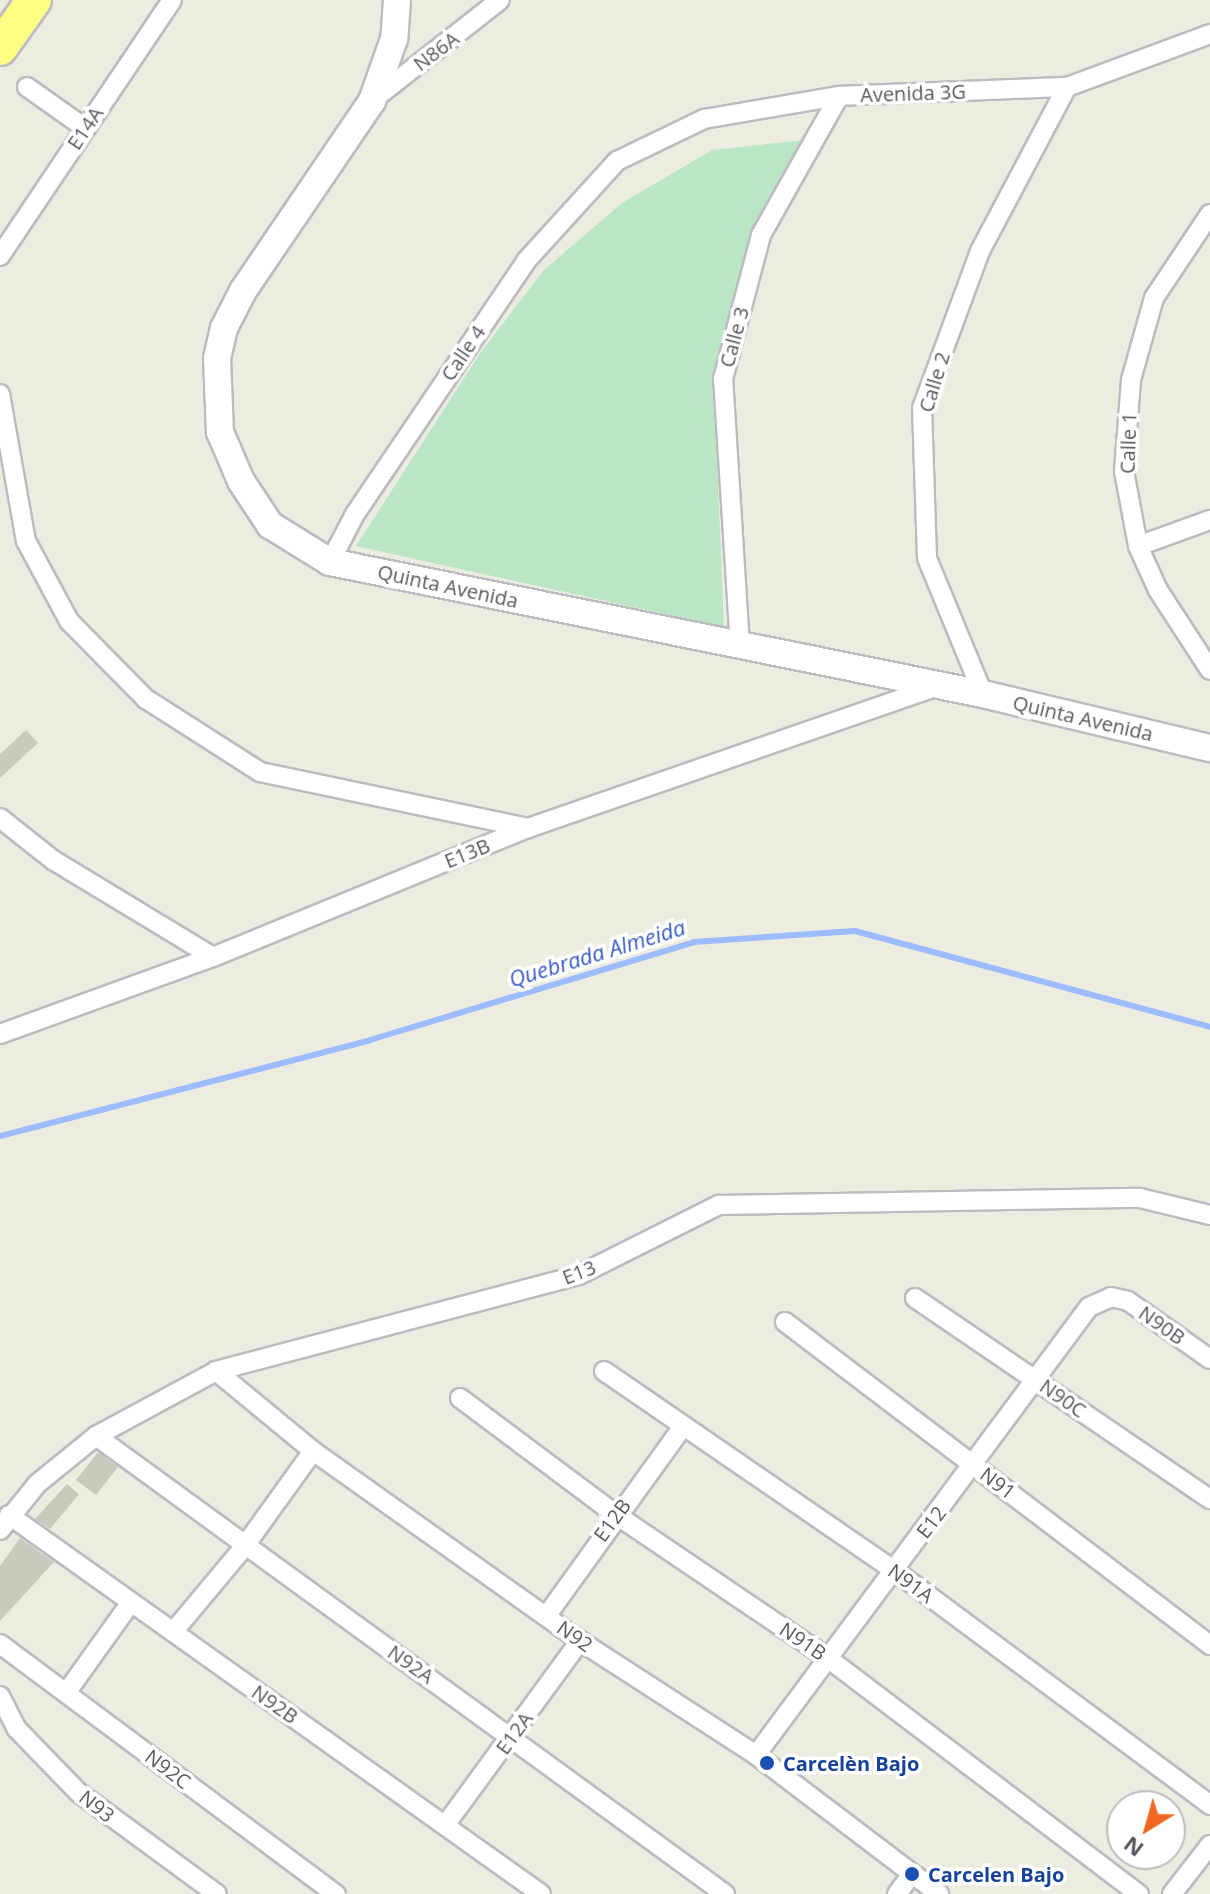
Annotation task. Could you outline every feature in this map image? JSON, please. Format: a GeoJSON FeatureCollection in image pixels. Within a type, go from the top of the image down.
{"type":"FeatureCollection","features":[{"type":"Feature","properties":{"kind":"highway"},"geometry":{"type":"LineString","coordinates":[[0,48],[34,0]]}},
{"type":"Feature","properties":{"kind":"street","name":"E14A"},"geometry":{"type":"LineString","coordinates":[[0,256],[172,0]]}},
{"type":"Feature","properties":{"kind":"street","name":"Quinta Avenida"},"geometry":{"type":"LineString","coordinates":[[397,0],[394,39],[372,101],[243,291],[224,328],[217,358],[220,432],[241,481],[270,525],[330,562],[983,694],[1210,748]]}},
{"type":"Feature","properties":{"kind":"street","name":"N86A"},"geometry":{"type":"LineString","coordinates":[[372,101],[500,0]]}},
{"type":"Feature","properties":{"kind":"street","name":"Avenida 3G"},"geometry":{"type":"LineString","coordinates":[[617,161],[704,119],[839,96],[1067,87],[1210,34]]}},
{"type":"Feature","properties":{"kind":"street"},"geometry":{"type":"LineString","coordinates":[[27,87],[85,128]]}},
{"type":"Feature","properties":{"kind":"street","name":"Calle 2"},"geometry":{"type":"LineString","coordinates":[[983,694],[927,558],[922,408],[980,251],[1067,87]]}},
{"type":"Feature","properties":{"kind":"street","name":"Calle 3"},"geometry":{"type":"LineString","coordinates":[[740,647],[723,379],[761,235],[839,96]]}},
{"type":"Feature","properties":{"kind":"street","name":"Calle 4"},"geometry":{"type":"LineString","coordinates":[[330,562],[355,514],[526,261],[617,161]]}},
{"type":"Feature","properties":{"kind":"street","name":"Calle 1"},"geometry":{"type":"LineString","coordinates":[[1210,214],[1154,298],[1131,380],[1124,471],[1138,546],[1158,590],[1210,670]]}},
{"type":"Feature","properties":{"kind":"street"},"geometry":{"type":"LineString","coordinates":[[0,394],[26,541],[69,621],[146,699],[260,772],[528,828]]}},
{"type":"Feature","properties":{"kind":"street"},"geometry":{"type":"LineString","coordinates":[[1138,546],[1210,520]]}},
{"type":"Feature","properties":{"kind":"street","name":"E13B"},"geometry":{"type":"LineString","coordinates":[[0,1034],[213,957],[528,828],[939,686]]}},
{"type":"Feature","properties":{"kind":"street"},"geometry":{"type":"LineString","coordinates":[[0,818],[53,860],[213,957]]}},
{"type":"Feature","properties":{"kind":"street","name":"E13"},"geometry":{"type":"LineString","coordinates":[[4,1522],[96,1436],[216,1371],[579,1275],[719,1205],[1140,1198],[1210,1215]]}},
{"type":"Feature","properties":{"kind":"street","name":"N90B"},"geometry":{"type":"LineString","coordinates":[[1111,1297],[1128,1301],[1210,1359]]}},
{"type":"Feature","properties":{"kind":"street","name":"E12"},"geometry":{"type":"LineString","coordinates":[[756,1755],[975,1466],[1089,1307],[1111,1297]]}},
{"type":"Feature","properties":{"kind":"street","name":"N90C"},"geometry":{"type":"LineString","coordinates":[[915,1298],[1210,1499]]}},
{"type":"Feature","properties":{"kind":"street","name":"N91"},"geometry":{"type":"LineString","coordinates":[[785,1322],[1210,1645]]}},
{"type":"Feature","properties":{"kind":"street","name":"N92"},"geometry":{"type":"LineString","coordinates":[[216,1371],[313,1451],[580,1641],[756,1755],[939,1894]]}},
{"type":"Feature","properties":{"kind":"street","name":"N91A"},"geometry":{"type":"LineString","coordinates":[[604,1371],[681,1429],[894,1570],[1210,1805]]}},
{"type":"Feature","properties":{"kind":"street","name":"N91B"},"geometry":{"type":"LineString","coordinates":[[460,1398],[615,1514],[829,1659],[1139,1894]]}},
{"type":"Feature","properties":{"kind":"street","name":"E12B"},"geometry":{"type":"LineString","coordinates":[[547,1615],[615,1514],[681,1429]]}},
{"type":"Feature","properties":{"kind":"street","name":"N92A"},"geometry":{"type":"LineString","coordinates":[[96,1436],[244,1547],[513,1734],[725,1894]]}},
{"type":"Feature","properties":{"kind":"street"},"geometry":{"type":"LineString","coordinates":[[173,1632],[244,1547],[313,1451]]}},
{"type":"Feature","properties":{"kind":"street","name":"N92B"},"geometry":{"type":"LineString","coordinates":[[4,1522],[173,1632],[541,1894]]}},
{"type":"Feature","properties":{"kind":"street"},"geometry":{"type":"LineString","coordinates":[[66,1693],[129,1605]]}},
{"type":"Feature","properties":{"kind":"street","name":"E12A"},"geometry":{"type":"LineString","coordinates":[[446,1824],[580,1641]]}},
{"type":"Feature","properties":{"kind":"street","name":"N92C"},"geometry":{"type":"LineString","coordinates":[[0,1644],[336,1894]]}},
{"type":"Feature","properties":{"kind":"street","name":"N93"},"geometry":{"type":"LineString","coordinates":[[0,1696],[17,1729],[78,1792],[217,1894]]}},
{"type":"Feature","properties":{"kind":"street"},"geometry":{"type":"LineString","coordinates":[[1172,1894],[1210,1845]]}},
{"type":"Feature","properties":{"kind":"street"},"geometry":{"type":"LineString","coordinates":[[897,1894],[912,1874]]}},
{"type":"Feature","properties":{"kind":"green space"},"geometry":{"type":"Polygon","coordinates":[[[805,140],[744,256],[714,387],[724,627],[356,546],[481,352],[544,270],[622,203],[712,150],[805,140]]]}},
{"type":"Feature","properties":{"kind":"building"},"geometry":{"type":"Polygon","coordinates":[[[26,730],[38,743],[0,778],[0,754],[26,730]]]}},
{"type":"Feature","properties":{"kind":"building"},"geometry":{"type":"Polygon","coordinates":[[[98,1452],[118,1467],[96,1495],[76,1480],[98,1452]]]}},
{"type":"Feature","properties":{"kind":"building"},"geometry":{"type":"Polygon","coordinates":[[[67,1484],[79,1494],[50,1529],[35,1519],[67,1484]]]}},
{"type":"Feature","properties":{"kind":"building"},"geometry":{"type":"Polygon","coordinates":[[[20,1538],[54,1562],[0,1621],[0,1566],[20,1538]]]}},
{"type":"Feature","properties":{"kind":"waterway","name":"Quebrada Almeida"},"geometry":{"type":"LineString","coordinates":[[0,1136],[370,1040],[694,942],[855,931],[1210,1027]]}},
{"type":"Feature","properties":{"kind":"place","name":"Carcelèn Bajo"},"geometry":{"type":"Point","coordinates":[767,1763]}},
{"type":"Feature","properties":{"kind":"place","name":"Carcelen Bajo"},"geometry":{"type":"Point","coordinates":[912,1874]}}]}
